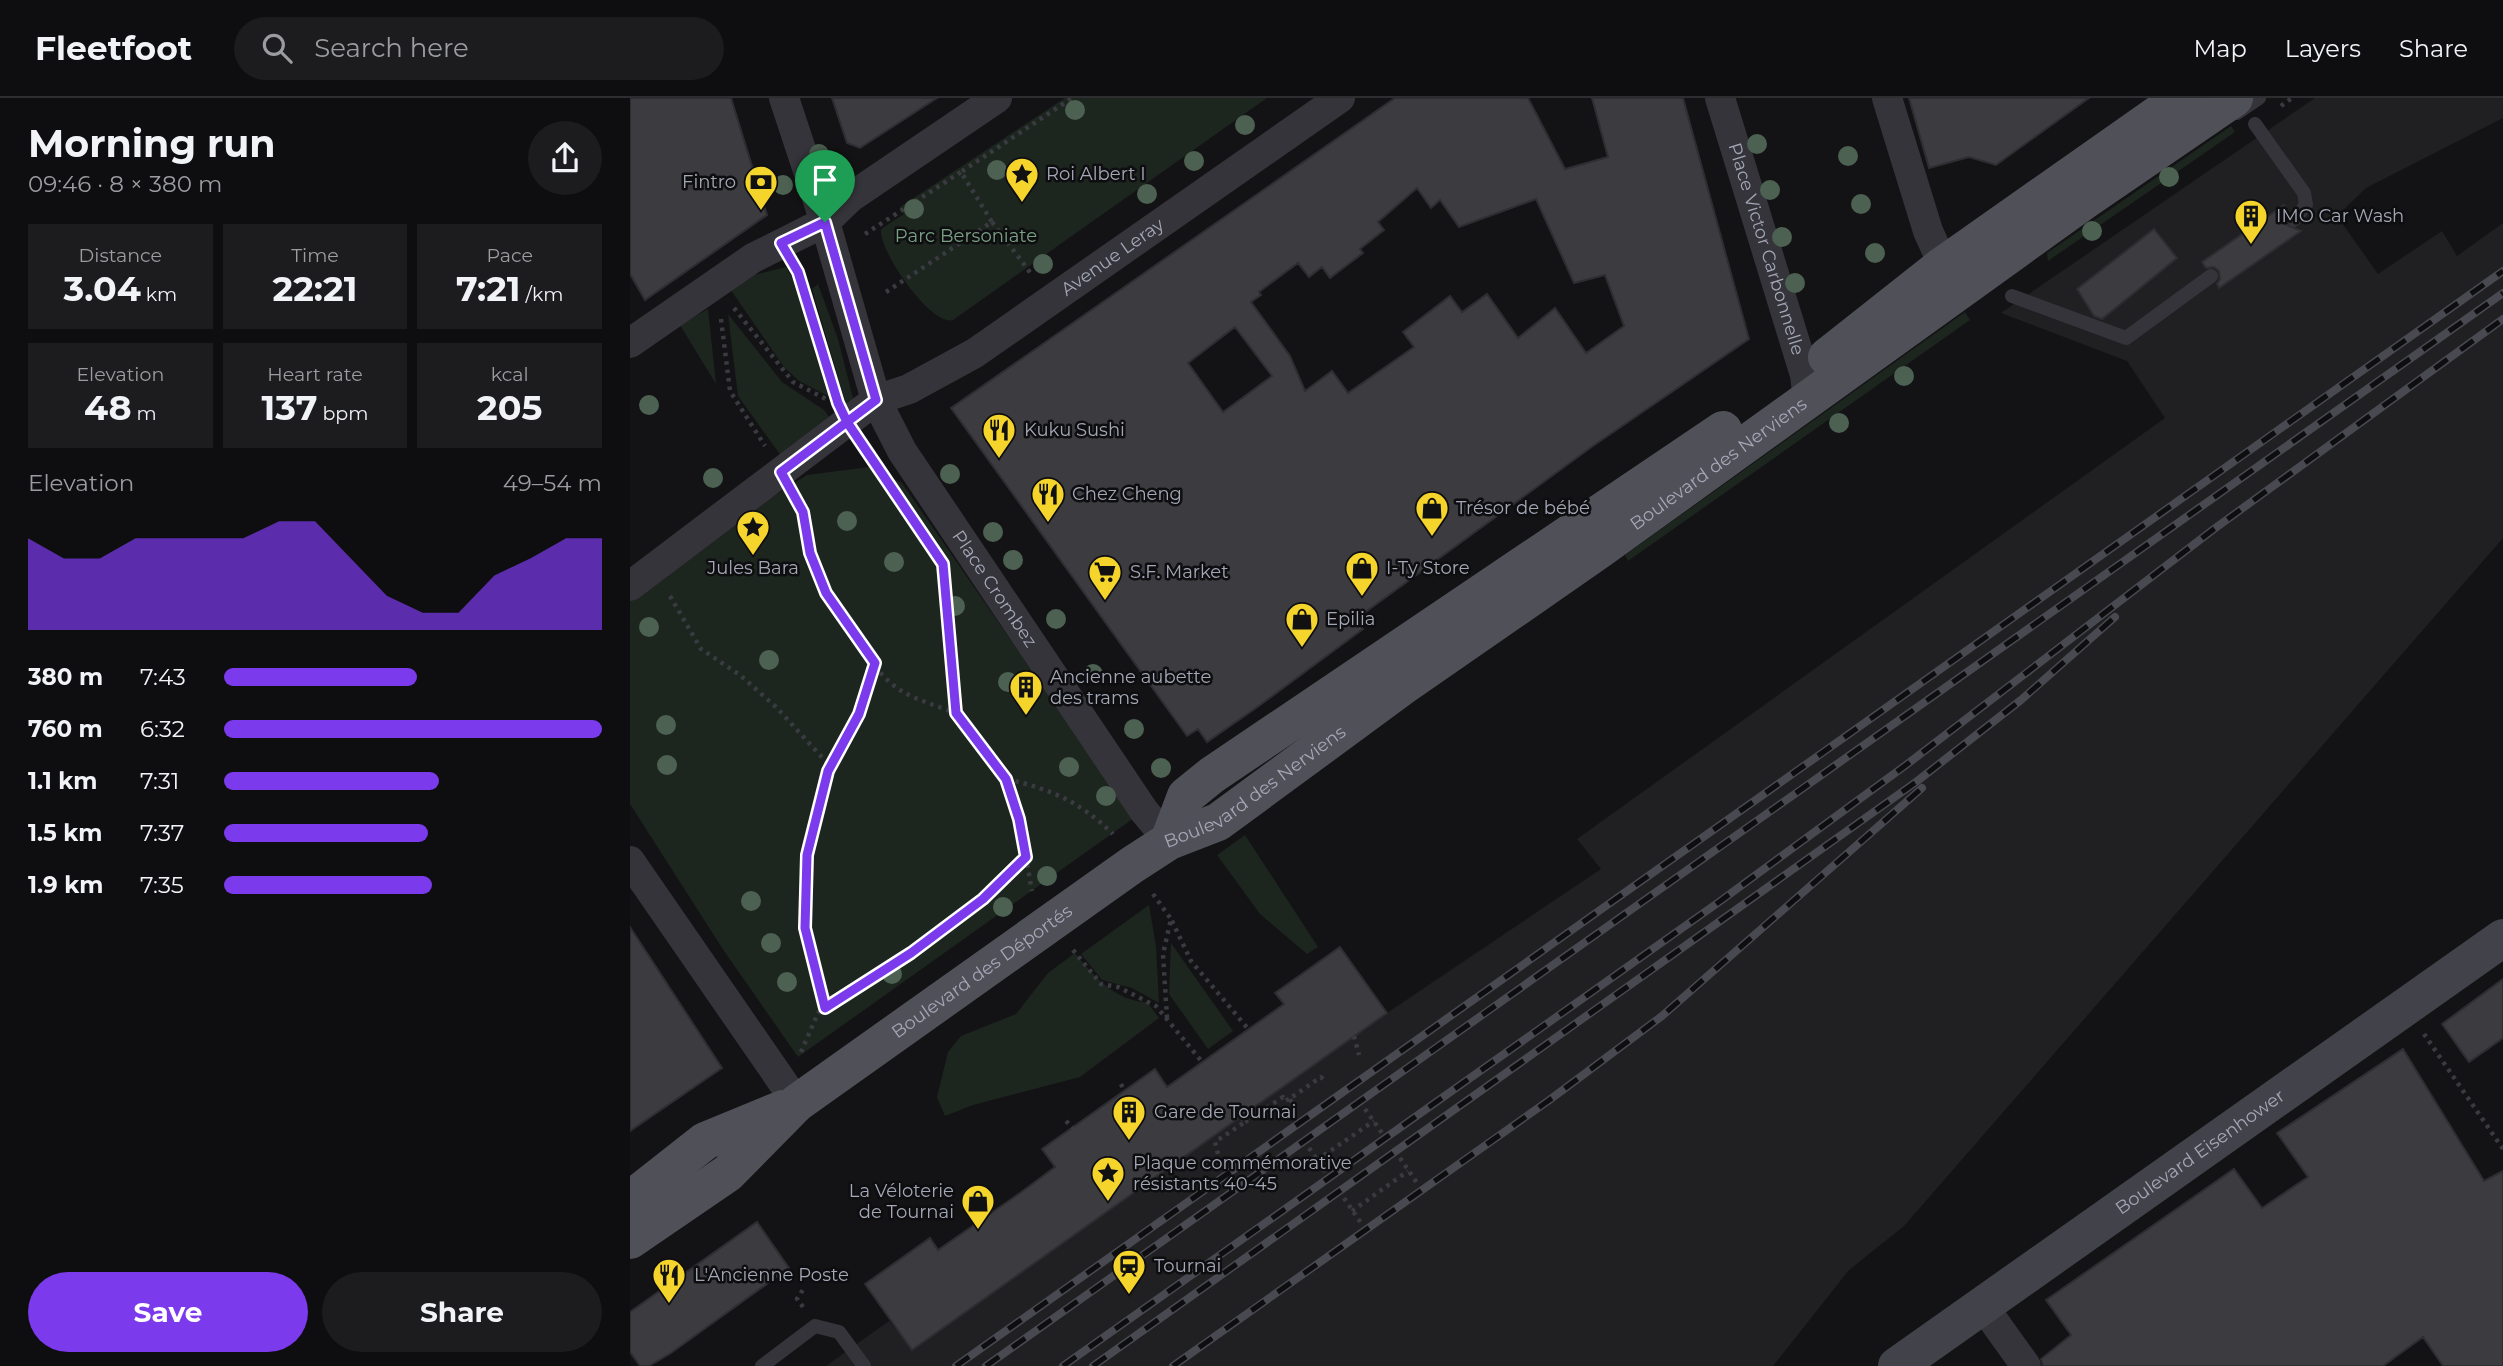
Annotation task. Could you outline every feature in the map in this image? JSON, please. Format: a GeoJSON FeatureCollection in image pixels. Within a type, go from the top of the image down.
{"type":"FeatureCollection","features":[{"type":"Feature","properties":{"kind":"main road","name":"Boulevard des Nerviens"},"geometry":{"type":"LineString","coordinates":[[1168,841],[1218,822],[1250,799],[1807,388],[2181,98]]}},
{"type":"Feature","properties":{"kind":"main road","name":"Boulevard des Nerviens"},"geometry":{"type":"LineString","coordinates":[[1949,280],[2244,111]]}},
{"type":"Feature","properties":{"kind":"main road","name":"Boulevard des Nerviens"},"geometry":{"type":"LineString","coordinates":[[1168,841],[1186,796],[1212,775],[1807,388]]}},
{"type":"Feature","properties":{"kind":"main road","name":"Boulevard des Déportés"},"geometry":{"type":"LineString","coordinates":[[630,1240],[728,1173],[797,1103],[1168,841]]}},
{"type":"Feature","properties":{"kind":"main road","name":"Boulevard des Déportés"},"geometry":{"type":"LineString","coordinates":[[630,1200],[705,1141],[797,1103]]}},
{"type":"Feature","properties":{"kind":"street","name":"Place Crombez"},"geometry":{"type":"LineString","coordinates":[[784,98],[825,222],[876,400],[902,451],[1144,811],[1168,841]]}},
{"type":"Feature","properties":{"kind":"street"},"geometry":{"type":"LineString","coordinates":[[630,343],[716,283],[781,243],[825,222],[851,197],[997,98]]}},
{"type":"Feature","properties":{"kind":"street","name":"Avenue Leray"},"geometry":{"type":"LineString","coordinates":[[876,400],[909,389],[975,353],[1340,98]]}},
{"type":"Feature","properties":{"kind":"street","name":"Place Victor Carbonnelle"},"geometry":{"type":"LineString","coordinates":[[1720,98],[1807,388]]}},
{"type":"Feature","properties":{"kind":"street"},"geometry":{"type":"LineString","coordinates":[[1887,98],[1949,280]]}},
{"type":"Feature","properties":{"kind":"street"},"geometry":{"type":"LineString","coordinates":[[630,586],[876,400]]}},
{"type":"Feature","properties":{"kind":"street"},"geometry":{"type":"LineString","coordinates":[[630,861],[797,1103]]}},
{"type":"Feature","properties":{"kind":"street","name":"Boulevard Eisenhower"},"geometry":{"type":"LineString","coordinates":[[1897,1366],[2503,938]]}},
{"type":"Feature","properties":{"kind":"street"},"geometry":{"type":"LineString","coordinates":[[1983,1306],[2026,1366]]}},
{"type":"Feature","properties":{"kind":"lane"},"geometry":{"type":"LineString","coordinates":[[1250,799],[1268,801],[2059,235],[2259,98]]}},
{"type":"Feature","properties":{"kind":"lane"},"geometry":{"type":"LineString","coordinates":[[2244,111],[2304,193],[2306,205],[2294,220]]}},
{"type":"Feature","properties":{"kind":"lane"},"geometry":{"type":"LineString","coordinates":[[2012,296],[2126,338],[2211,276]]}},
{"type":"Feature","properties":{"kind":"lane"},"geometry":{"type":"LineString","coordinates":[[762,1366],[815,1326],[839,1332],[864,1366]]}},
{"type":"Feature","properties":{"kind":"path"},"geometry":{"type":"LineString","coordinates":[[865,234],[1072,98]]}},
{"type":"Feature","properties":{"kind":"path"},"geometry":{"type":"LineString","coordinates":[[961,172],[992,222],[1051,300]]}},
{"type":"Feature","properties":{"kind":"path"},"geometry":{"type":"LineString","coordinates":[[886,292],[992,222]]}},
{"type":"Feature","properties":{"kind":"path"},"geometry":{"type":"LineString","coordinates":[[781,243],[798,272],[838,403],[847,422]]}},
{"type":"Feature","properties":{"kind":"path"},"geometry":{"type":"LineString","coordinates":[[716,283],[793,382],[825,397],[847,422]]}},
{"type":"Feature","properties":{"kind":"path"},"geometry":{"type":"LineString","coordinates":[[716,283],[730,391],[803,512],[810,553],[826,593],[875,663],[900,690],[956,713],[1006,779],[1019,819],[1032,891]]}},
{"type":"Feature","properties":{"kind":"path"},"geometry":{"type":"LineString","coordinates":[[664,560],[670,597],[701,649],[740,675],[776,706],[830,766]]}},
{"type":"Feature","properties":{"kind":"path"},"geometry":{"type":"LineString","coordinates":[[943,564],[956,713]]}},
{"type":"Feature","properties":{"kind":"path"},"geometry":{"type":"LineString","coordinates":[[825,1008],[805,928],[807,855],[830,766],[859,714],[875,663]]}},
{"type":"Feature","properties":{"kind":"path"},"geometry":{"type":"LineString","coordinates":[[1006,779],[1049,789],[1090,812],[1113,834]]}},
{"type":"Feature","properties":{"kind":"path"},"geometry":{"type":"LineString","coordinates":[[798,1057],[818,1013],[911,953],[983,899],[1026,857]]}},
{"type":"Feature","properties":{"kind":"path"},"geometry":{"type":"LineString","coordinates":[[1167,1017],[1163,954],[1171,919],[1192,961],[1249,1030]]}},
{"type":"Feature","properties":{"kind":"path"},"geometry":{"type":"LineString","coordinates":[[1054,923],[1101,984],[1118,987],[1156,1006],[1203,1063]]}},
{"type":"Feature","properties":{"kind":"path"},"geometry":{"type":"LineString","coordinates":[[2406,1007],[2503,1149]]}},
{"type":"Feature","properties":{"kind":"path"},"geometry":{"type":"LineString","coordinates":[[1354,1036],[1359,1055]]}},
{"type":"Feature","properties":{"kind":"path"},"geometry":{"type":"LineString","coordinates":[[1218,1154],[1215,1142],[1283,1097],[1285,1101],[1291,1101],[1321,1077],[1324,1080]]}},
{"type":"Feature","properties":{"kind":"path"},"geometry":{"type":"LineString","coordinates":[[1121,1084],[1124,1091]]}},
{"type":"Feature","properties":{"kind":"path"},"geometry":{"type":"LineString","coordinates":[[1365,1109],[1382,1133]]}},
{"type":"Feature","properties":{"kind":"path"},"geometry":{"type":"LineString","coordinates":[[1241,1117],[1245,1122]]}},
{"type":"Feature","properties":{"kind":"path"},"geometry":{"type":"LineString","coordinates":[[1066,1121],[1073,1128]]}},
{"type":"Feature","properties":{"kind":"path"},"geometry":{"type":"LineString","coordinates":[[1317,1160],[1374,1121]]}},
{"type":"Feature","properties":{"kind":"path"},"geometry":{"type":"LineString","coordinates":[[1309,1148],[1326,1173]]}},
{"type":"Feature","properties":{"kind":"path"},"geometry":{"type":"LineString","coordinates":[[1400,1158],[1417,1183]]}},
{"type":"Feature","properties":{"kind":"path"},"geometry":{"type":"LineString","coordinates":[[1352,1211],[1408,1171]]}},
{"type":"Feature","properties":{"kind":"path"},"geometry":{"type":"LineString","coordinates":[[1344,1198],[1361,1223]]}},
{"type":"Feature","properties":{"kind":"shaded area"},"geometry":{"type":"Polygon","coordinates":[[[2315,98],[2503,98],[2503,118],[2366,188],[2337,216],[2378,274],[2442,231],[2457,256],[2503,223],[2503,538],[1904,1226],[1849,1270],[1773,1366],[826,1366],[889,1321],[913,1350],[1387,1013],[1601,869],[1577,839],[2165,418],[2127,361],[2001,313],[2315,98]]]}},
{"type":"Feature","properties":{"kind":"green space","name":"Parc Bersoniate"},"geometry":{"type":"Polygon","coordinates":[[[1065,98],[1267,98],[953,320],[943,319],[932,312],[908,285],[888,253],[881,229],[904,214],[900,207],[1065,98]]]}},
{"type":"Feature","properties":{"kind":"green space"},"geometry":{"type":"Polygon","coordinates":[[[2231,126],[2235,132],[2048,261],[2047,253],[2231,126]]]}},
{"type":"Feature","properties":{"kind":"green space"},"geometry":{"type":"Polygon","coordinates":[[[786,267],[795,283],[830,397],[799,381],[784,367],[728,286],[750,276],[786,267]]]}},
{"type":"Feature","properties":{"kind":"green space"},"geometry":{"type":"Polygon","coordinates":[[[818,284],[838,339],[856,410],[846,404],[812,289],[818,284]]]}},
{"type":"Feature","properties":{"kind":"green space"},"geometry":{"type":"Polygon","coordinates":[[[708,309],[716,384],[680,325],[708,309]]]}},
{"type":"Feature","properties":{"kind":"green space"},"geometry":{"type":"Polygon","coordinates":[[[1965,312],[1970,320],[1628,561],[1625,555],[1965,312]]]}},
{"type":"Feature","properties":{"kind":"green space"},"geometry":{"type":"Polygon","coordinates":[[[728,314],[782,382],[824,410],[835,425],[784,460],[738,396],[728,314]]]}},
{"type":"Feature","properties":{"kind":"green space"},"geometry":{"type":"Polygon","coordinates":[[[869,467],[902,483],[1134,818],[798,1057],[724,951],[630,804],[630,593],[651,573],[807,475],[869,467]]]}},
{"type":"Feature","properties":{"kind":"green space"},"geometry":{"type":"Polygon","coordinates":[[[1245,835],[1318,947],[1307,954],[1260,914],[1217,855],[1245,835]]]}},
{"type":"Feature","properties":{"kind":"green space"},"geometry":{"type":"Polygon","coordinates":[[[1149,905],[1156,946],[1159,1003],[1132,988],[1102,980],[1081,954],[1149,905]]]}},
{"type":"Feature","properties":{"kind":"green space"},"geometry":{"type":"Polygon","coordinates":[[[1171,943],[1233,1031],[1208,1049],[1169,994],[1171,943]]]}},
{"type":"Feature","properties":{"kind":"green space"},"geometry":{"type":"Polygon","coordinates":[[[1075,953],[1106,986],[1125,997],[1147,1002],[1159,1018],[1080,1077],[973,1105],[945,1116],[937,1097],[948,1052],[961,1036],[1016,1014],[1048,973],[1075,953]]]}},
{"type":"Feature","properties":{"kind":"building"},"geometry":{"type":"Polygon","coordinates":[[[630,98],[731,98],[767,215],[645,300],[630,274],[630,98]]]}},
{"type":"Feature","properties":{"kind":"building"},"geometry":{"type":"Polygon","coordinates":[[[832,98],[937,98],[860,148],[847,143],[832,98]]]}},
{"type":"Feature","properties":{"kind":"building"},"geometry":{"type":"Polygon","coordinates":[[[1395,98],[1528,98],[1565,169],[1608,157],[1592,98],[1683,98],[1749,339],[1593,446],[1356,619],[1363,629],[1207,742],[1198,729],[1187,736],[951,408],[1395,98]],[[1417,188],[1378,222],[1384,230],[1360,249],[1363,253],[1330,278],[1322,267],[1309,277],[1298,263],[1259,292],[1261,295],[1251,302],[1290,356],[1305,391],[1332,371],[1348,393],[1414,347],[1403,332],[1450,296],[1462,312],[1487,294],[1518,338],[1555,308],[1586,353],[1624,326],[1605,275],[1574,283],[1536,199],[1459,227],[1440,200],[1431,208],[1417,188]],[[1235,327],[1188,363],[1223,412],[1272,376],[1235,327]]]}},
{"type":"Feature","properties":{"kind":"building"},"geometry":{"type":"Polygon","coordinates":[[[1909,98],[2089,98],[1996,165],[1969,157],[1929,168],[1909,98]]]}},
{"type":"Feature","properties":{"kind":"building","name":"IMO Car Wash"},"geometry":{"type":"Polygon","coordinates":[[[2284,205],[2288,212],[2285,224],[2301,231],[2219,288],[2219,271],[2214,267],[2206,268],[2202,262],[2284,205]]]}},
{"type":"Feature","properties":{"kind":"building"},"geometry":{"type":"Polygon","coordinates":[[[2154,229],[2177,258],[2102,319],[2094,316],[2077,289],[2154,229]]]}},
{"type":"Feature","properties":{"kind":"building"},"geometry":{"type":"Polygon","coordinates":[[[630,927],[722,1068],[630,1131],[630,927]]]}},
{"type":"Feature","properties":{"kind":"building","name":"Gare de Tournai"},"geometry":{"type":"Polygon","coordinates":[[[1340,947],[1387,1013],[912,1350],[865,1284],[930,1238],[938,1250],[1020,1193],[1055,1167],[1042,1149],[1155,1069],[1167,1087],[1284,1004],[1275,993],[1340,947]]]}},
{"type":"Feature","properties":{"kind":"building"},"geometry":{"type":"Polygon","coordinates":[[[2503,979],[2503,1038],[2469,1062],[2442,1024],[2503,979]]]}},
{"type":"Feature","properties":{"kind":"building"},"geometry":{"type":"Polygon","coordinates":[[[2403,1049],[2484,1181],[2503,1171],[2503,1366],[2443,1366],[2423,1337],[2383,1366],[2043,1366],[2041,1359],[2071,1335],[2046,1300],[2234,1169],[2262,1208],[2308,1177],[2277,1133],[2403,1049]]]}},
{"type":"Feature","properties":{"kind":"building"},"geometry":{"type":"Polygon","coordinates":[[[757,1222],[789,1268],[671,1353],[649,1366],[640,1366],[630,1352],[630,1312],[757,1222]]]}},
{"type":"Feature","properties":{"kind":"railway"},"geometry":{"type":"LineString","coordinates":[[956,1366],[2503,271]]}},
{"type":"Feature","properties":{"kind":"railway"},"geometry":{"type":"LineString","coordinates":[[986,1366],[2503,293]]}},
{"type":"Feature","properties":{"kind":"railway"},"geometry":{"type":"LineString","coordinates":[[1063,1366],[1719,902],[1906,765],[2214,529],[2503,319]]}},
{"type":"Feature","properties":{"kind":"railway"},"geometry":{"type":"LineString","coordinates":[[1093,1366],[1916,782],[2021,700],[2115,617]]}},
{"type":"Feature","properties":{"kind":"railway"},"geometry":{"type":"LineString","coordinates":[[1173,1366],[1548,1101],[1662,1016],[1922,788]]}},
{"type":"Feature","properties":{"kind":"place","name":"Roi Albert I"},"geometry":{"type":"Point","coordinates":[1022,204]}},
{"type":"Feature","properties":{"kind":"place","name":"Fintro"},"geometry":{"type":"Point","coordinates":[761,212]}},
{"type":"Feature","properties":{"kind":"place","name":"IMO Car Wash"},"geometry":{"type":"Point","coordinates":[2251,246]}},
{"type":"Feature","properties":{"kind":"place","name":"Kuku Sushi"},"geometry":{"type":"Point","coordinates":[999,460]}},
{"type":"Feature","properties":{"kind":"place","name":"Chez Cheng"},"geometry":{"type":"Point","coordinates":[1048,524]}},
{"type":"Feature","properties":{"kind":"place","name":"Trésor de bébé"},"geometry":{"type":"Point","coordinates":[1432,538]}},
{"type":"Feature","properties":{"kind":"place","name":"Jules Bara"},"geometry":{"type":"Point","coordinates":[753,557]}},
{"type":"Feature","properties":{"kind":"place","name":"I-Ty Store"},"geometry":{"type":"Point","coordinates":[1362,598]}},
{"type":"Feature","properties":{"kind":"place","name":"S.F. Market"},"geometry":{"type":"Point","coordinates":[1105,602]}},
{"type":"Feature","properties":{"kind":"place","name":"Epilia"},"geometry":{"type":"Point","coordinates":[1302,649]}},
{"type":"Feature","properties":{"kind":"place","name":"Ancienne aubette des trams"},"geometry":{"type":"Point","coordinates":[1026,717]}},
{"type":"Feature","properties":{"kind":"place","name":"Gare de Tournai"},"geometry":{"type":"Point","coordinates":[1129,1142]}},
{"type":"Feature","properties":{"kind":"place","name":"Plaque commémorative résistants 40-45"},"geometry":{"type":"Point","coordinates":[1108,1203]}},
{"type":"Feature","properties":{"kind":"place","name":"La Véloterie de Tournai"},"geometry":{"type":"Point","coordinates":[978,1231]}},
{"type":"Feature","properties":{"kind":"place","name":"Tournai"},"geometry":{"type":"Point","coordinates":[1129,1296]}},
{"type":"Feature","properties":{"kind":"place","name":"L'Ancienne Poste"},"geometry":{"type":"Point","coordinates":[669,1305]}},
{"type":"Feature","properties":{"kind":"route"},"geometry":{"type":"LineString","coordinates":[[825,222],[781,243],[798,272],[838,403],[847,422],[943,564],[956,713],[1006,779],[1019,819],[1026,857],[983,899],[911,953],[825,1008],[805,928],[807,855],[828,771],[859,714],[875,663],[864,652],[826,593],[810,553],[803,512],[781,472],[847,422],[876,400],[825,222]]}}]}
